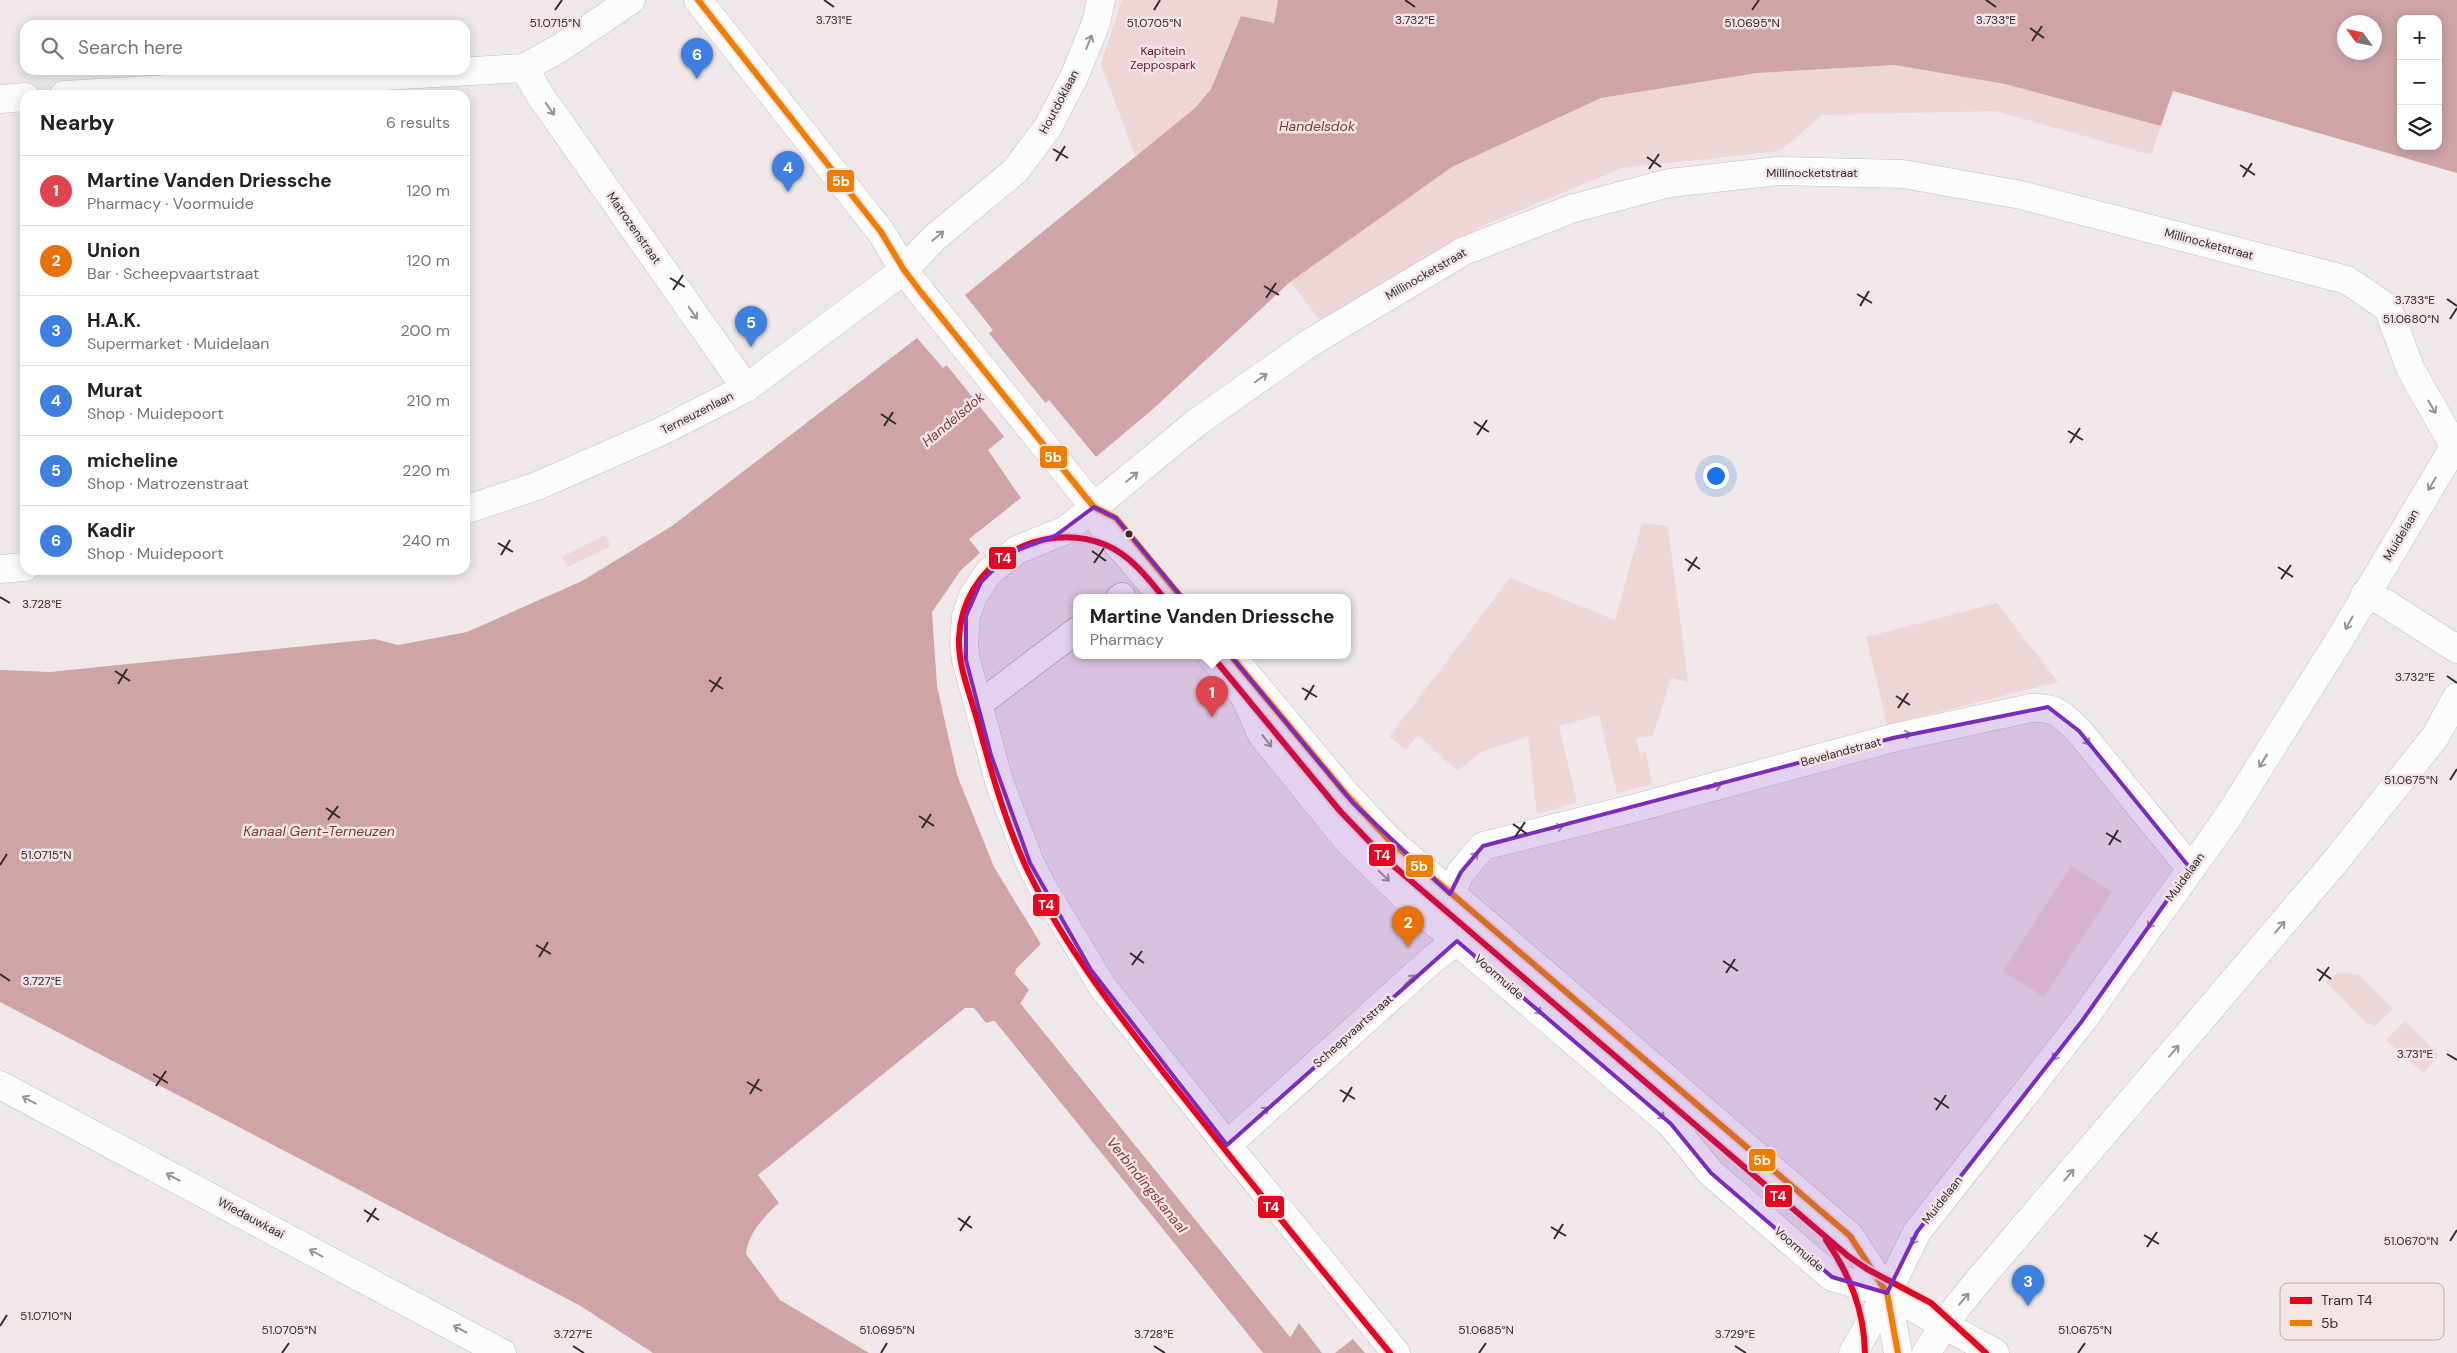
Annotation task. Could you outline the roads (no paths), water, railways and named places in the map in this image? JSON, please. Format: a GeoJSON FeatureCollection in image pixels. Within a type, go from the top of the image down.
{"type":"FeatureCollection","features":[{"type":"Feature","properties":{"kind":"street"},"geometry":{"type":"LineString","coordinates":[[470,71],[524,68],[560,48],[631,0]]}},
{"type":"Feature","properties":{"kind":"street"},"geometry":{"type":"LineString","coordinates":[[698,0],[881,232],[904,270],[950,329],[1089,501],[1103,527],[1161,594]]}},
{"type":"Feature","properties":{"kind":"street","name":"Houtdoklaan"},"geometry":{"type":"LineString","coordinates":[[904,270],[933,240],[1015,171],[1048,127],[1078,68],[1096,23],[1101,0]]}},
{"type":"Feature","properties":{"kind":"street","name":"Matrozenstraat"},"geometry":{"type":"LineString","coordinates":[[524,68],[540,95],[746,388]]}},
{"type":"Feature","properties":{"kind":"street"},"geometry":{"type":"LineString","coordinates":[[149,90],[405,75]]}},
{"type":"Feature","properties":{"kind":"street"},"geometry":{"type":"LineString","coordinates":[[0,99],[20,97]]}},
{"type":"Feature","properties":{"kind":"street","name":"Millinocketstraat"},"geometry":{"type":"LineString","coordinates":[[1396,1353],[1227,1145],[1102,986],[1042,886],[1027,856],[999,781],[964,645],[964,626],[972,596],[981,582],[998,564],[1017,550],[1066,530],[1089,501],[1308,344],[1464,251],[1572,209],[1669,184],[1778,171],[1903,174],[2021,195],[2347,280],[2388,308],[2410,368],[2456,444]]}},
{"type":"Feature","properties":{"kind":"street","name":"Terneuzenlaan"},"geometry":{"type":"LineString","coordinates":[[470,508],[536,486],[660,432],[746,388],[904,270]]}},
{"type":"Feature","properties":{"kind":"street","name":"Muidelaan"},"geometry":{"type":"LineString","coordinates":[[1852,1353],[1887,1293],[1917,1232],[2082,1021],[2228,817],[2340,639],[2365,594],[2456,444]]}},
{"type":"Feature","properties":{"kind":"street"},"geometry":{"type":"LineString","coordinates":[[1089,501],[1116,518],[1179,594]]}},
{"type":"Feature","properties":{"kind":"street"},"geometry":{"type":"LineString","coordinates":[[0,568],[20,567]]}},
{"type":"Feature","properties":{"kind":"street"},"geometry":{"type":"LineString","coordinates":[[2365,594],[2383,602],[2457,649]]}},
{"type":"Feature","properties":{"kind":"street"},"geometry":{"type":"LineString","coordinates":[[978,704],[1073,633]]}},
{"type":"Feature","properties":{"kind":"street","name":"Voormuide"},"geometry":{"type":"LineString","coordinates":[[1214,659],[1246,697],[1262,735],[1347,840],[1404,896],[1671,1124],[1711,1173],[1832,1277],[1887,1293]]}},
{"type":"Feature","properties":{"kind":"street"},"geometry":{"type":"LineString","coordinates":[[1234,659],[1364,814],[1388,839],[1850,1236],[1887,1293],[1953,1339],[1995,1353]]}},
{"type":"Feature","properties":{"kind":"street"},"geometry":{"type":"LineString","coordinates":[[1926,1353],[1953,1339],[1979,1280],[2334,863],[2435,737],[2457,697]]}},
{"type":"Feature","properties":{"kind":"street","name":"Bevelandstraat"},"geometry":{"type":"LineString","coordinates":[[1450,894],[1461,872],[1482,846],[1639,807],[1893,738],[2032,708],[2048,708],[2062,715],[2079,732],[2190,868]]}},
{"type":"Feature","properties":{"kind":"street","name":"Scheepvaartstraat"},"geometry":{"type":"LineString","coordinates":[[1227,1145],[1434,958],[1457,940],[1476,916]]}},
{"type":"Feature","properties":{"kind":"street","name":"Wiedauwkaai"},"geometry":{"type":"LineString","coordinates":[[0,1085],[502,1353]]}},
{"type":"Feature","properties":{"kind":"street"},"geometry":{"type":"LineString","coordinates":[[1887,1293],[1898,1353]]}},
{"type":"Feature","properties":{"kind":"water"},"geometry":{"type":"Polygon","coordinates":[[[1278,0],[2457,0],[2457,173],[2173,91],[2161,126],[2005,84],[1895,65],[1757,73],[1601,98],[1452,167],[1290,282],[1153,409],[1096,457],[1049,400],[988,450],[1021,498],[969,539],[980,553],[961,570],[932,612],[937,686],[957,775],[994,867],[1041,944],[1016,969],[1015,974],[1029,990],[1012,1016],[986,1023],[974,1008],[965,1008],[758,1175],[779,1203],[753,1232],[746,1254],[780,1300],[869,1353],[653,1353],[579,1305],[0,1002],[0,670],[50,672],[375,639],[398,645],[467,632],[582,581],[672,526],[917,338],[943,368],[993,330],[965,295],[1195,108],[1211,89],[1241,16],[1274,23],[1278,0]]]}},
{"type":"Feature","properties":{"kind":"water"},"geometry":{"type":"Polygon","coordinates":[[[1299,1323],[1322,1353],[1276,1353],[1282,1351],[1299,1323]]]}},
{"type":"Feature","properties":{"kind":"water"},"geometry":{"type":"Polygon","coordinates":[[[1353,1339],[1365,1353],[1335,1353],[1353,1339]]]}},
{"type":"Feature","properties":{"kind":"waterway","name":"Verbindingskanaal"},"geometry":{"type":"LineString","coordinates":[[984,983],[1283,1353]]}},
{"type":"Feature","properties":{"kind":"tram line","name":"T4"},"geometry":{"type":"LineString","coordinates":[[1161,594],[1131,561],[1115,549],[1080,538],[1055,538],[1030,543],[1008,554],[989,569],[974,589],[963,612],[959,648],[964,678],[992,774],[1004,812],[1026,867],[1059,928],[1078,957],[1118,1014],[1161,1070],[1390,1353]]}},
{"type":"Feature","properties":{"kind":"tram line","name":"T4"},"geometry":{"type":"LineString","coordinates":[[1214,659],[1340,811],[1389,862],[1848,1256],[1867,1269],[1931,1303],[1986,1353]]}},
{"type":"Feature","properties":{"kind":"tram line","name":"T4"},"geometry":{"type":"LineString","coordinates":[[1826,1240],[1849,1280],[1859,1308],[1865,1353]]}},
{"type":"Feature","properties":{"kind":"place","name":"Kadir"},"geometry":{"type":"Point","coordinates":[697,79]}},
{"type":"Feature","properties":{"kind":"place","name":"Murat"},"geometry":{"type":"Point","coordinates":[788,192]}},
{"type":"Feature","properties":{"kind":"place","name":"micheline"},"geometry":{"type":"Point","coordinates":[751,347]}},
{"type":"Feature","properties":{"kind":"place","name":"Martine Vanden Driessche"},"geometry":{"type":"Point","coordinates":[1212,717]}},
{"type":"Feature","properties":{"kind":"place","name":"Union"},"geometry":{"type":"Point","coordinates":[1408,947]}},
{"type":"Feature","properties":{"kind":"place","name":"H.A.K."},"geometry":{"type":"Point","coordinates":[2028,1306]}},
{"type":"Feature","properties":{"kind":"park label","name":"Kapitein Zeppospark"},"geometry":{"type":"Point","coordinates":[1163,58]}},
{"type":"Feature","properties":{"kind":"water label","name":"Handelsdok"},"geometry":{"type":"Point","coordinates":[1317,126]}},
{"type":"Feature","properties":{"kind":"water label","name":"Handelsdok"},"geometry":{"type":"Point","coordinates":[953,419]}},
{"type":"Feature","properties":{"kind":"water label","name":"Kanaal Gent-Terneuzen"},"geometry":{"type":"Point","coordinates":[319,831]}}]}
